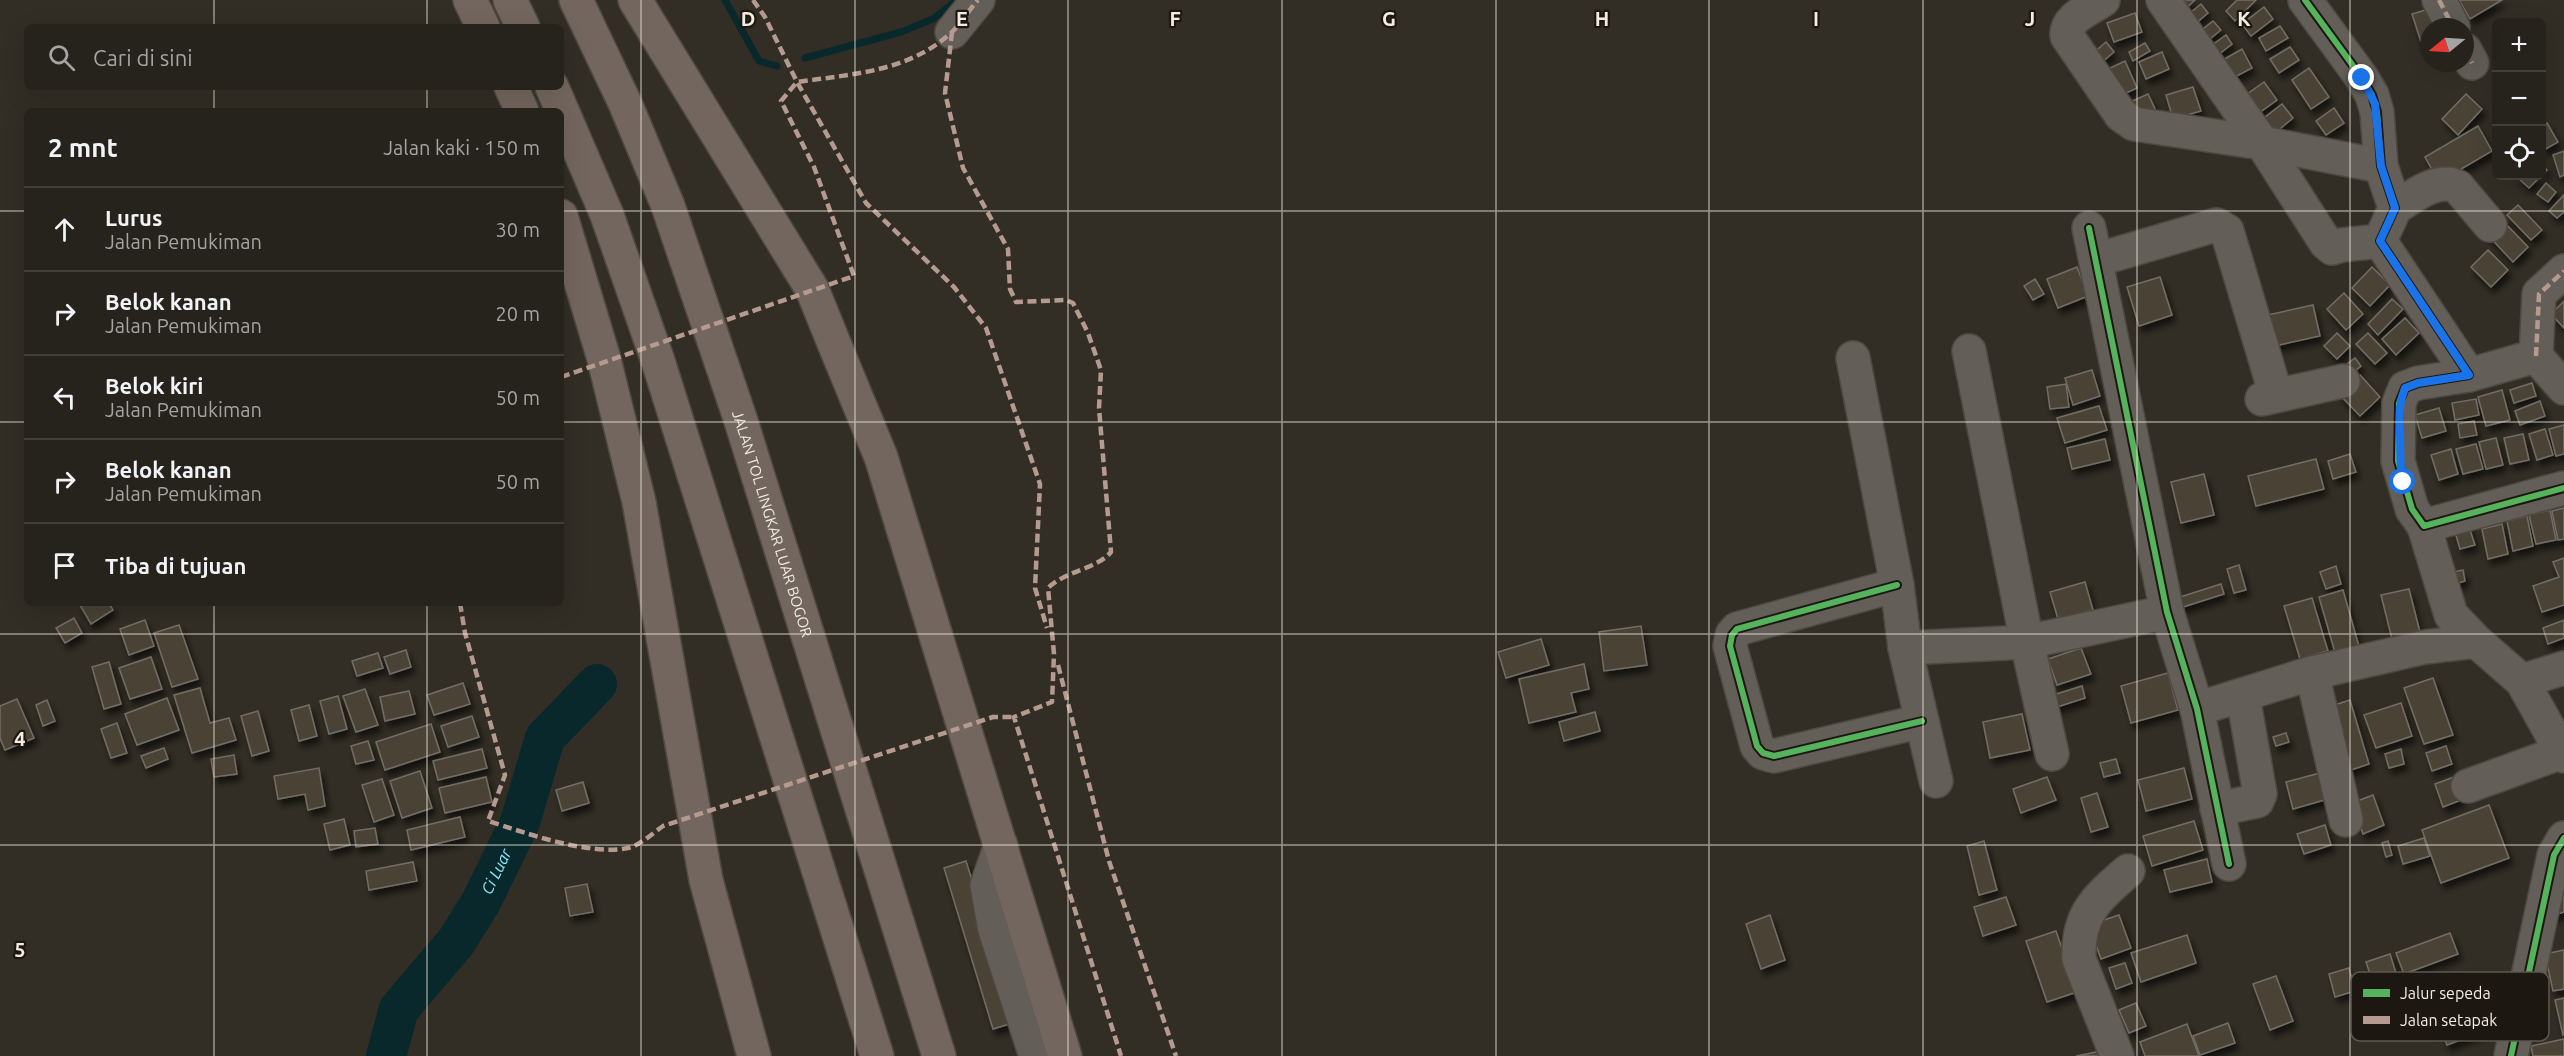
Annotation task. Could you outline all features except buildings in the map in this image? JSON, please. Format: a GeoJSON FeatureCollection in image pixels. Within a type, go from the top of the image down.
{"type":"FeatureCollection","features":[{"type":"Feature","properties":{"kind":"highway"},"geometry":{"type":"LineString","coordinates":[[470,0],[482,24]]}},
{"type":"Feature","properties":{"kind":"highway"},"geometry":{"type":"LineString","coordinates":[[510,0],[522,24]]}},
{"type":"Feature","properties":{"kind":"highway","name":"JALAN TOL LINGKAR LUAR BOGOR"},"geometry":{"type":"LineString","coordinates":[[576,0],[625,103],[668,206],[740,418],[939,1056]]}},
{"type":"Feature","properties":{"kind":"highway"},"geometry":{"type":"LineString","coordinates":[[635,0],[812,289],[880,457],[1065,1056]]}},
{"type":"Feature","properties":{"kind":"highway"},"geometry":{"type":"LineString","coordinates":[[512,90],[521,108]]}},
{"type":"Feature","properties":{"kind":"highway"},"geometry":{"type":"LineString","coordinates":[[553,90],[561,108]]}},
{"type":"Feature","properties":{"kind":"highway"},"geometry":{"type":"LineString","coordinates":[[564,115],[607,215],[658,361],[877,1056]]}},
{"type":"Feature","properties":{"kind":"highway"},"geometry":{"type":"LineString","coordinates":[[564,226],[604,359],[639,502],[706,880],[754,1056]]}},
{"type":"Feature","properties":{"kind":"street"},"geometry":{"type":"LineString","coordinates":[[952,32],[978,0]]}},
{"type":"Feature","properties":{"kind":"street"},"geometry":{"type":"LineString","coordinates":[[2103,0],[2070,22],[2066,29],[2067,36],[2121,115],[2134,124],[2262,143],[2381,166],[2415,196]]}},
{"type":"Feature","properties":{"kind":"street"},"geometry":{"type":"LineString","coordinates":[[2163,0],[2262,143],[2329,246],[2380,241],[2415,196],[2445,183],[2458,187],[2490,225]]}},
{"type":"Feature","properties":{"kind":"street"},"geometry":{"type":"LineString","coordinates":[[2304,0],[2372,95],[2377,112],[2381,166]]}},
{"type":"Feature","properties":{"kind":"street"},"geometry":{"type":"LineString","coordinates":[[2439,0],[2448,18]]}},
{"type":"Feature","properties":{"kind":"street"},"geometry":{"type":"LineString","coordinates":[[2096,260],[2212,226],[2224,228],[2227,231],[2269,397],[2343,381]]}},
{"type":"Feature","properties":{"kind":"street"},"geometry":{"type":"LineString","coordinates":[[2089,228],[2167,612],[2197,709],[2229,864]]}},
{"type":"Feature","properties":{"kind":"street"},"geometry":{"type":"LineString","coordinates":[[2380,241],[2469,375]]}},
{"type":"Feature","properties":{"kind":"street"},"geometry":{"type":"LineString","coordinates":[[2564,271],[2539,294],[2536,356],[2564,388]]}},
{"type":"Feature","properties":{"kind":"street"},"geometry":{"type":"LineString","coordinates":[[1969,351],[2026,642],[2052,754]]}},
{"type":"Feature","properties":{"kind":"street"},"geometry":{"type":"LineString","coordinates":[[2468,786],[2563,754],[2522,681],[2476,641],[2451,615],[2424,526],[2412,509],[2398,461],[2399,402],[2405,388],[2418,383],[2469,375],[2536,356]]}},
{"type":"Feature","properties":{"kind":"street"},"geometry":{"type":"LineString","coordinates":[[1853,358],[1897,585],[1905,648],[1936,781]]}},
{"type":"Feature","properties":{"kind":"street"},"geometry":{"type":"LineString","coordinates":[[2424,526],[2564,488]]}},
{"type":"Feature","properties":{"kind":"street"},"geometry":{"type":"LineString","coordinates":[[1897,585],[1737,629],[1732,635],[1730,646],[1757,746],[1767,756],[1922,721]]}},
{"type":"Feature","properties":{"kind":"street"},"geometry":{"type":"LineString","coordinates":[[1905,648],[2026,642],[2167,612]]}},
{"type":"Feature","properties":{"kind":"street"},"geometry":{"type":"LineString","coordinates":[[2197,709],[2312,673],[2425,647],[2476,641]]}},
{"type":"Feature","properties":{"kind":"street"},"geometry":{"type":"LineString","coordinates":[[2522,681],[2564,668]]}},
{"type":"Feature","properties":{"kind":"street"},"geometry":{"type":"LineString","coordinates":[[2312,673],[2346,820]]}},
{"type":"Feature","properties":{"kind":"street"},"geometry":{"type":"LineString","coordinates":[[2217,809],[2257,801],[2260,794],[2243,696]]}},
{"type":"Feature","properties":{"kind":"street"},"geometry":{"type":"LineString","coordinates":[[2529,972],[2554,855],[2564,838]]}},
{"type":"Feature","properties":{"kind":"street"},"geometry":{"type":"LineString","coordinates":[[1001,845],[987,885],[995,930],[1033,1053]]}},
{"type":"Feature","properties":{"kind":"street"},"geometry":{"type":"LineString","coordinates":[[2118,1056],[2079,959],[2079,945],[2081,928],[2093,902],[2128,871]]}},
{"type":"Feature","properties":{"kind":"street"},"geometry":{"type":"LineString","coordinates":[[2511,1056],[2514,1041]]}},
{"type":"Feature","properties":{"kind":"waterway"},"geometry":{"type":"LineString","coordinates":[[725,0],[759,61],[777,66]]}},
{"type":"Feature","properties":{"kind":"waterway"},"geometry":{"type":"LineString","coordinates":[[805,58],[901,32],[933,19],[957,0]]}},
{"type":"Feature","properties":{"kind":"waterway","name":"Ci Luar"},"geometry":{"type":"LineString","coordinates":[[386,1056],[399,1009],[456,942],[481,902],[520,822],[545,738],[597,684]]}},
{"type":"Feature","properties":{"kind":"marked path"},"geometry":{"type":"LineString","coordinates":[[753,0],[765,17],[797,82],[866,203],[954,287],[986,328],[1040,484],[1035,588],[1047,628]]}},
{"type":"Feature","properties":{"kind":"marked path"},"geometry":{"type":"LineString","coordinates":[[564,376],[854,276],[814,167],[781,101],[797,82],[879,69],[917,56],[952,32],[978,0]]}},
{"type":"Feature","properties":{"kind":"marked path"},"geometry":{"type":"LineString","coordinates":[[2439,0],[2448,18]]}},
{"type":"Feature","properties":{"kind":"marked path"},"geometry":{"type":"LineString","coordinates":[[952,32],[945,93],[963,168],[1008,249],[1010,289],[1016,302],[1066,300],[1073,303],[1088,333],[1101,370],[1099,408],[1111,552],[1105,558],[1064,577],[1048,588],[1054,654],[1052,702],[1014,717],[1121,1056]]}},
{"type":"Feature","properties":{"kind":"marked path"},"geometry":{"type":"LineString","coordinates":[[2536,356],[2539,294],[2564,271]]}},
{"type":"Feature","properties":{"kind":"marked path"},"geometry":{"type":"LineString","coordinates":[[460,606],[465,633],[505,775],[488,821],[577,846],[612,850],[632,847],[663,826],[993,717],[1014,717]]}},
{"type":"Feature","properties":{"kind":"marked path"},"geometry":{"type":"LineString","coordinates":[[1058,665],[1109,861],[1176,1056]]}},
{"type":"Feature","properties":{"kind":"cycle path"},"geometry":{"type":"LineString","coordinates":[[2305,0],[2372,95],[2377,112],[2381,166],[2395,208],[2380,241],[2469,375],[2418,383],[2405,388],[2399,403],[2398,461],[2412,509],[2424,526],[2564,488]]}},
{"type":"Feature","properties":{"kind":"cycle path"},"geometry":{"type":"LineString","coordinates":[[2089,228],[2167,612],[2197,709],[2229,864]]}},
{"type":"Feature","properties":{"kind":"cycle path"},"geometry":{"type":"LineString","coordinates":[[1897,585],[1737,629],[1732,635],[1730,646],[1757,746],[1763,753],[1774,756],[1922,721]]}},
{"type":"Feature","properties":{"kind":"cycle path"},"geometry":{"type":"LineString","coordinates":[[2529,972],[2554,855],[2564,838]]}},
{"type":"Feature","properties":{"kind":"cycle path"},"geometry":{"type":"LineString","coordinates":[[2511,1056],[2514,1041]]}},
{"type":"Feature","properties":{"kind":"route"},"geometry":{"type":"LineString","coordinates":[[2362,78],[2375,104],[2381,166],[2395,208],[2380,241],[2469,375],[2418,383],[2405,388],[2399,402],[2398,419],[2400,434],[2398,461],[2403,482]]}}]}
